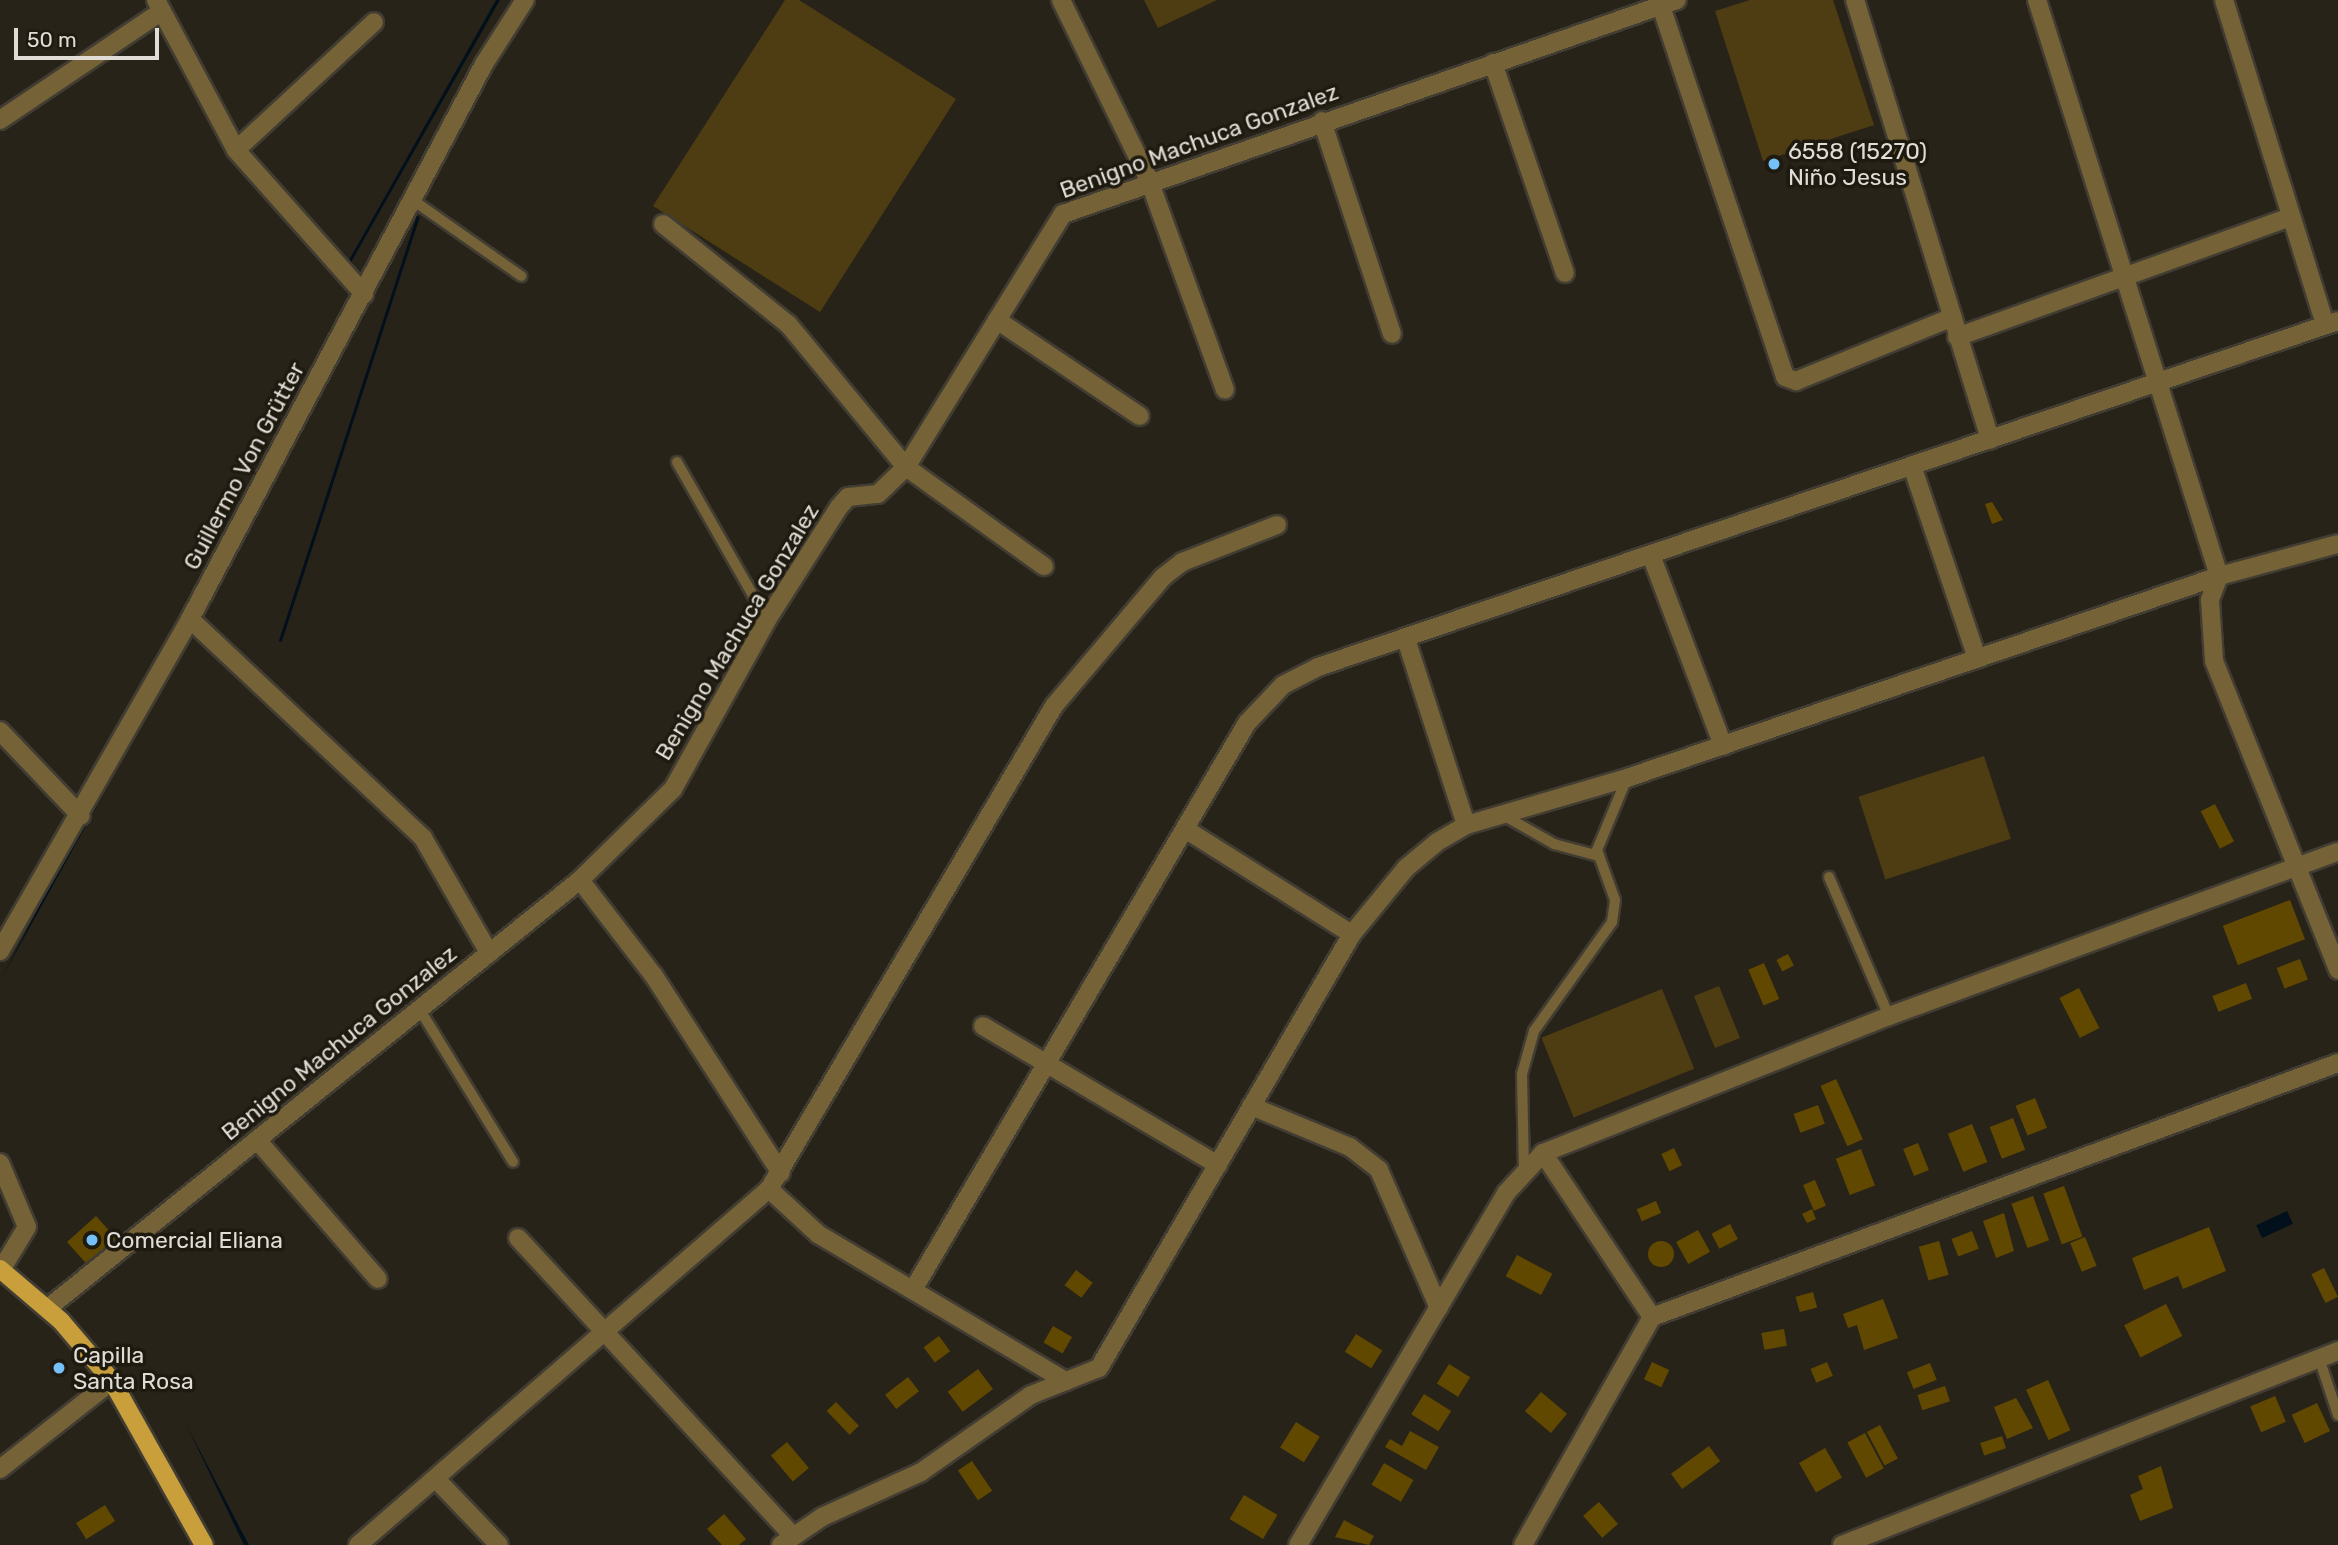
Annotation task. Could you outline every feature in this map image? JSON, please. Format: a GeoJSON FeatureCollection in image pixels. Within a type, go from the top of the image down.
{"type":"FeatureCollection","features":[{"type":"Feature","properties":{"kind":"main road"},"geometry":{"type":"LineString","coordinates":[[1,1269],[48,1308],[112,1381],[204,1545]]}},
{"type":"Feature","properties":{"kind":"street","name":"Guillermo Von Grütter"},"geometry":{"type":"LineString","coordinates":[[0,951],[81,816],[190,619],[414,201],[484,64],[525,0]]}},
{"type":"Feature","properties":{"kind":"street"},"geometry":{"type":"LineString","coordinates":[[1061,0],[1149,180],[1225,390]]}},
{"type":"Feature","properties":{"kind":"street"},"geometry":{"type":"LineString","coordinates":[[1855,0],[1956,337],[1990,440]]}},
{"type":"Feature","properties":{"kind":"street"},"geometry":{"type":"LineString","coordinates":[[2037,0],[2219,576],[2210,600],[2211,651],[2338,970]]}},
{"type":"Feature","properties":{"kind":"street"},"geometry":{"type":"LineString","coordinates":[[913,1290],[1247,723],[1283,685],[1406,639],[2332,323],[2291,217],[2224,0]]}},
{"type":"Feature","properties":{"kind":"street"},"geometry":{"type":"LineString","coordinates":[[1669,3],[1785,377],[1796,381],[1950,317]]}},
{"type":"Feature","properties":{"kind":"street","name":"Benigno Machuca Gonzalez"},"geometry":{"type":"LineString","coordinates":[[48,1308],[580,880],[673,789],[767,620],[843,501],[878,494],[906,467],[1063,214],[1149,180],[1669,3]]}},
{"type":"Feature","properties":{"kind":"street"},"geometry":{"type":"LineString","coordinates":[[0,120],[159,6],[236,150],[364,294]]}},
{"type":"Feature","properties":{"kind":"street"},"geometry":{"type":"LineString","coordinates":[[236,150],[374,22]]}},
{"type":"Feature","properties":{"kind":"street"},"geometry":{"type":"LineString","coordinates":[[1493,63],[1565,273]]}},
{"type":"Feature","properties":{"kind":"street"},"geometry":{"type":"LineString","coordinates":[[1322,121],[1392,334]]}},
{"type":"Feature","properties":{"kind":"street"},"geometry":{"type":"LineString","coordinates":[[1956,337],[2291,217]]}},
{"type":"Feature","properties":{"kind":"street"},"geometry":{"type":"LineString","coordinates":[[663,224],[788,324],[906,467],[1044,566]]}},
{"type":"Feature","properties":{"kind":"street"},"geometry":{"type":"LineString","coordinates":[[997,320],[1140,416]]}},
{"type":"Feature","properties":{"kind":"street"},"geometry":{"type":"LineString","coordinates":[[1912,466],[1977,658]]}},
{"type":"Feature","properties":{"kind":"street"},"geometry":{"type":"LineString","coordinates":[[358,1545],[769,1189],[781,1173],[1054,706],[1163,577],[1182,562],[1277,525]]}},
{"type":"Feature","properties":{"kind":"street"},"geometry":{"type":"LineString","coordinates":[[518,1238],[786,1540],[921,1472],[993,1417],[1099,1368],[1108,1357],[1352,934],[1406,868],[1466,825],[1627,778],[2219,576],[2338,544]]}},
{"type":"Feature","properties":{"kind":"street"},"geometry":{"type":"LineString","coordinates":[[1651,555],[1723,746]]}},
{"type":"Feature","properties":{"kind":"street"},"geometry":{"type":"LineString","coordinates":[[190,619],[424,838],[489,953]]}},
{"type":"Feature","properties":{"kind":"street"},"geometry":{"type":"LineString","coordinates":[[1406,639],[1466,825]]}},
{"type":"Feature","properties":{"kind":"street"},"geometry":{"type":"LineString","coordinates":[[0,731],[81,816]]}},
{"type":"Feature","properties":{"kind":"street"},"geometry":{"type":"LineString","coordinates":[[1185,829],[1352,934]]}},
{"type":"Feature","properties":{"kind":"street"},"geometry":{"type":"LineString","coordinates":[[1298,1545],[1524,1170],[1543,1153],[1889,1016],[2338,852]]}},
{"type":"Feature","properties":{"kind":"street"},"geometry":{"type":"LineString","coordinates":[[580,880],[647,966],[781,1173]]}},
{"type":"Feature","properties":{"kind":"street"},"geometry":{"type":"LineString","coordinates":[[983,1026],[1218,1165]]}},
{"type":"Feature","properties":{"kind":"street"},"geometry":{"type":"LineString","coordinates":[[1523,1545],[1652,1317],[2338,1063]]}},
{"type":"Feature","properties":{"kind":"street"},"geometry":{"type":"LineString","coordinates":[[1251,1106],[1350,1147],[1379,1170],[1439,1308]]}},
{"type":"Feature","properties":{"kind":"street"},"geometry":{"type":"LineString","coordinates":[[257,1140],[378,1279]]}},
{"type":"Feature","properties":{"kind":"street"},"geometry":{"type":"LineString","coordinates":[[1543,1153],[1652,1317]]}},
{"type":"Feature","properties":{"kind":"street"},"geometry":{"type":"LineString","coordinates":[[0,1163],[27,1227],[1,1269]]}},
{"type":"Feature","properties":{"kind":"street"},"geometry":{"type":"LineString","coordinates":[[769,1189],[818,1234],[1066,1381]]}},
{"type":"Feature","properties":{"kind":"street"},"geometry":{"type":"LineString","coordinates":[[1842,1545],[2338,1350]]}},
{"type":"Feature","properties":{"kind":"street"},"geometry":{"type":"LineString","coordinates":[[0,1469],[112,1381]]}},
{"type":"Feature","properties":{"kind":"street"},"geometry":{"type":"LineString","coordinates":[[436,1479],[499,1545]]}},
{"type":"Feature","properties":{"kind":"lane"},"geometry":{"type":"LineString","coordinates":[[414,201],[521,276]]}},
{"type":"Feature","properties":{"kind":"lane"},"geometry":{"type":"LineString","coordinates":[[677,462],[767,620]]}},
{"type":"Feature","properties":{"kind":"lane"},"geometry":{"type":"LineString","coordinates":[[1524,1170],[1522,1074],[1534,1031],[1616,911],[1599,856],[1601,831],[1627,778]]}},
{"type":"Feature","properties":{"kind":"lane"},"geometry":{"type":"LineString","coordinates":[[1503,814],[1554,844],[1599,856]]}},
{"type":"Feature","properties":{"kind":"lane"},"geometry":{"type":"LineString","coordinates":[[1829,877],[1889,1016]]}},
{"type":"Feature","properties":{"kind":"lane"},"geometry":{"type":"LineString","coordinates":[[420,1010],[513,1162]]}},
{"type":"Feature","properties":{"kind":"lane"},"geometry":{"type":"LineString","coordinates":[[2319,1357],[2338,1415]]}},
{"type":"Feature","properties":{"kind":"shaded area"},"geometry":{"type":"Polygon","coordinates":[[[785,0],[799,0],[956,99],[820,312],[653,206],[785,0]]]}},
{"type":"Feature","properties":{"kind":"shaded area"},"geometry":{"type":"Polygon","coordinates":[[[1144,0],[1217,0],[1158,28],[1144,0]]]}},
{"type":"Feature","properties":{"kind":"shaded area"},"geometry":{"type":"Polygon","coordinates":[[[1750,0],[1833,0],[1874,125],[1763,161],[1715,11],[1750,0]]]}},
{"type":"Feature","properties":{"kind":"shaded area"},"geometry":{"type":"Polygon","coordinates":[[[1984,756],[2011,839],[1885,880],[1858,797],[1984,756]]]}},
{"type":"Feature","properties":{"kind":"shaded area"},"geometry":{"type":"Polygon","coordinates":[[[1719,986],[1740,1038],[1715,1048],[1694,996],[1719,986]]]}},
{"type":"Feature","properties":{"kind":"shaded area"},"geometry":{"type":"Polygon","coordinates":[[[1662,989],[1694,1069],[1574,1117],[1541,1038],[1662,989]]]}},
{"type":"Feature","properties":{"kind":"water"},"geometry":{"type":"Polygon","coordinates":[[[496,0],[500,0],[350,264],[348,262],[496,0]]]}},
{"type":"Feature","properties":{"kind":"water"},"geometry":{"type":"Polygon","coordinates":[[[417,216],[420,217],[282,642],[279,641],[417,216]]]}},
{"type":"Feature","properties":{"kind":"water"},"geometry":{"type":"Polygon","coordinates":[[[190,633],[192,634],[0,981],[88,813],[190,633]]]}},
{"type":"Feature","properties":{"kind":"water"},"geometry":{"type":"Polygon","coordinates":[[[2287,1211],[2293,1224],[2262,1238],[2256,1225],[2287,1211]]]}},
{"type":"Feature","properties":{"kind":"water"},"geometry":{"type":"Polygon","coordinates":[[[186,1424],[240,1528],[249,1545],[244,1545],[186,1424]]]}},
{"type":"Feature","properties":{"kind":"building"},"geometry":{"type":"Polygon","coordinates":[[[1992,502],[2003,520],[1992,524],[1985,504],[1992,502]]]}},
{"type":"Feature","properties":{"kind":"building"},"geometry":{"type":"Polygon","coordinates":[[[2215,804],[2234,841],[2220,849],[2201,811],[2215,804]]]}},
{"type":"Feature","properties":{"kind":"building"},"geometry":{"type":"Polygon","coordinates":[[[2290,900],[2305,939],[2238,965],[2223,926],[2290,900]]]}},
{"type":"Feature","properties":{"kind":"building"},"geometry":{"type":"Polygon","coordinates":[[[1788,954],[1794,966],[1782,971],[1776,960],[1788,954]]]}},
{"type":"Feature","properties":{"kind":"building"},"geometry":{"type":"Polygon","coordinates":[[[2300,959],[2308,980],[2285,988],[2277,968],[2300,959]]]}},
{"type":"Feature","properties":{"kind":"building"},"geometry":{"type":"Polygon","coordinates":[[[1764,963],[1779,999],[1764,1006],[1748,970],[1764,963]]]}},
{"type":"Feature","properties":{"kind":"building"},"geometry":{"type":"Polygon","coordinates":[[[2246,983],[2252,999],[2218,1012],[2212,996],[2246,983]]]}},
{"type":"Feature","properties":{"kind":"building"},"geometry":{"type":"Polygon","coordinates":[[[2079,988],[2099,1028],[2080,1038],[2059,998],[2079,988]]]}},
{"type":"Feature","properties":{"kind":"building"},"geometry":{"type":"Polygon","coordinates":[[[1836,1079],[1863,1139],[1847,1146],[1820,1086],[1836,1079]]]}},
{"type":"Feature","properties":{"kind":"building"},"geometry":{"type":"Polygon","coordinates":[[[2035,1098],[2047,1128],[2028,1136],[2016,1106],[2035,1098]]]}},
{"type":"Feature","properties":{"kind":"building"},"geometry":{"type":"Polygon","coordinates":[[[1818,1105],[1825,1124],[1800,1133],[1794,1114],[1818,1105]]]}},
{"type":"Feature","properties":{"kind":"building"},"geometry":{"type":"Polygon","coordinates":[[[2013,1118],[2025,1150],[2002,1159],[1990,1127],[2013,1118]]]}},
{"type":"Feature","properties":{"kind":"building"},"geometry":{"type":"Polygon","coordinates":[[[1972,1124],[1987,1162],[1963,1172],[1948,1134],[1972,1124]]]}},
{"type":"Feature","properties":{"kind":"building"},"geometry":{"type":"Polygon","coordinates":[[[1918,1143],[1929,1170],[1914,1176],[1903,1149],[1918,1143]]]}},
{"type":"Feature","properties":{"kind":"building"},"geometry":{"type":"Polygon","coordinates":[[[1674,1148],[1682,1165],[1669,1171],[1661,1154],[1674,1148]]]}},
{"type":"Feature","properties":{"kind":"building"},"geometry":{"type":"Polygon","coordinates":[[[1861,1149],[1875,1185],[1850,1195],[1836,1159],[1861,1149]]]}},
{"type":"Feature","properties":{"kind":"building"},"geometry":{"type":"Polygon","coordinates":[[[1815,1180],[1826,1206],[1814,1211],[1803,1185],[1815,1180]]]}},
{"type":"Feature","properties":{"kind":"building"},"geometry":{"type":"Polygon","coordinates":[[[2064,1186],[2082,1237],[2062,1244],[2043,1194],[2064,1186]]]}},
{"type":"Feature","properties":{"kind":"building"},"geometry":{"type":"Polygon","coordinates":[[[2033,1196],[2049,1240],[2027,1248],[2011,1204],[2033,1196]]]}},
{"type":"Feature","properties":{"kind":"building"},"geometry":{"type":"Polygon","coordinates":[[[1656,1201],[1661,1213],[1642,1221],[1637,1209],[1656,1201]]]}},
{"type":"Feature","properties":{"kind":"building"},"geometry":{"type":"Polygon","coordinates":[[[1812,1209],[1816,1219],[1807,1223],[1802,1214],[1812,1209]]]}},
{"type":"Feature","properties":{"kind":"building"},"geometry":{"type":"Polygon","coordinates":[[[2004,1213],[2014,1251],[1996,1258],[1983,1221],[2004,1213]]]}},
{"type":"Feature","properties":{"kind":"building","name":"Comercial Eliana"},"geometry":{"type":"Polygon","coordinates":[[[96,1216],[116,1238],[87,1264],[67,1242],[96,1216]]]}},
{"type":"Feature","properties":{"kind":"building"},"geometry":{"type":"Polygon","coordinates":[[[1730,1224],[1738,1239],[1719,1249],[1711,1234],[1730,1224]]]}},
{"type":"Feature","properties":{"kind":"building"},"geometry":{"type":"Polygon","coordinates":[[[2209,1227],[2226,1271],[2183,1289],[2178,1276],[2144,1290],[2132,1258],[2209,1227]]]}},
{"type":"Feature","properties":{"kind":"building"},"geometry":{"type":"Polygon","coordinates":[[[1698,1230],[1710,1252],[1688,1264],[1676,1242],[1698,1230]]]}},
{"type":"Feature","properties":{"kind":"building"},"geometry":{"type":"Polygon","coordinates":[[[1972,1231],[1979,1249],[1958,1257],[1951,1239],[1972,1231]]]}},
{"type":"Feature","properties":{"kind":"building"},"geometry":{"type":"Polygon","coordinates":[[[2085,1237],[2097,1266],[2082,1272],[2070,1243],[2085,1237]]]}},
{"type":"Feature","properties":{"kind":"building"},"geometry":{"type":"Polygon","coordinates":[[[1661,1241],[1670,1245],[1674,1254],[1670,1263],[1661,1267],[1652,1263],[1648,1254],[1652,1245],[1661,1241]]]}},
{"type":"Feature","properties":{"kind":"building"},"geometry":{"type":"Polygon","coordinates":[[[1939,1241],[1949,1275],[1928,1280],[1919,1247],[1939,1241]]]}},
{"type":"Feature","properties":{"kind":"building"},"geometry":{"type":"Polygon","coordinates":[[[1517,1255],[1552,1274],[1541,1295],[1506,1276],[1517,1255]]]}},
{"type":"Feature","properties":{"kind":"building"},"geometry":{"type":"Polygon","coordinates":[[[2324,1268],[2338,1297],[2325,1303],[2311,1274],[2324,1268]]]}},
{"type":"Feature","properties":{"kind":"building"},"geometry":{"type":"Polygon","coordinates":[[[1076,1270],[1093,1283],[1081,1298],[1065,1285],[1076,1270]]]}},
{"type":"Feature","properties":{"kind":"building"},"geometry":{"type":"Polygon","coordinates":[[[1813,1292],[1817,1307],[1800,1312],[1796,1297],[1813,1292]]]}},
{"type":"Feature","properties":{"kind":"building"},"geometry":{"type":"Polygon","coordinates":[[[1883,1299],[1898,1338],[1864,1350],[1857,1325],[1848,1328],[1843,1314],[1883,1299]]]}},
{"type":"Feature","properties":{"kind":"building"},"geometry":{"type":"Polygon","coordinates":[[[2166,1304],[2182,1336],[2140,1357],[2124,1325],[2166,1304]]]}},
{"type":"Feature","properties":{"kind":"building"},"geometry":{"type":"Polygon","coordinates":[[[1053,1326],[1072,1337],[1063,1353],[1044,1342],[1053,1326]]]}},
{"type":"Feature","properties":{"kind":"building"},"geometry":{"type":"Polygon","coordinates":[[[1784,1329],[1787,1346],[1764,1350],[1761,1333],[1784,1329]]]}},
{"type":"Feature","properties":{"kind":"building"},"geometry":{"type":"Polygon","coordinates":[[[1356,1334],[1382,1350],[1371,1368],[1345,1352],[1356,1334]]]}},
{"type":"Feature","properties":{"kind":"building"},"geometry":{"type":"Polygon","coordinates":[[[939,1336],[950,1351],[935,1363],[924,1347],[939,1336]]]}},
{"type":"Feature","properties":{"kind":"building"},"geometry":{"type":"Polygon","coordinates":[[[1652,1362],[1669,1370],[1661,1387],[1644,1379],[1652,1362]]]}},
{"type":"Feature","properties":{"kind":"building"},"geometry":{"type":"Polygon","coordinates":[[[1827,1362],[1833,1376],[1816,1383],[1810,1369],[1827,1362]]]}},
{"type":"Feature","properties":{"kind":"building"},"geometry":{"type":"Polygon","coordinates":[[[1930,1363],[1937,1380],[1914,1389],[1907,1372],[1930,1363]]]}},
{"type":"Feature","properties":{"kind":"building"},"geometry":{"type":"Polygon","coordinates":[[[1449,1364],[1470,1377],[1458,1397],[1437,1384],[1449,1364]]]}},
{"type":"Feature","properties":{"kind":"building"},"geometry":{"type":"Polygon","coordinates":[[[978,1369],[993,1389],[963,1412],[948,1392],[978,1369]]]}},
{"type":"Feature","properties":{"kind":"building"},"geometry":{"type":"Polygon","coordinates":[[[908,1377],[919,1391],[896,1409],[885,1395],[908,1377]]]}},
{"type":"Feature","properties":{"kind":"building"},"geometry":{"type":"Polygon","coordinates":[[[2048,1380],[2070,1430],[2048,1440],[2026,1390],[2048,1380]]]}},
{"type":"Feature","properties":{"kind":"building"},"geometry":{"type":"Polygon","coordinates":[[[1945,1386],[1950,1401],[1922,1410],[1917,1395],[1945,1386]]]}},
{"type":"Feature","properties":{"kind":"building"},"geometry":{"type":"Polygon","coordinates":[[[1541,1392],[1567,1414],[1551,1433],[1525,1411],[1541,1392]]]}},
{"type":"Feature","properties":{"kind":"building"},"geometry":{"type":"Polygon","coordinates":[[[1424,1394],[1451,1411],[1438,1431],[1411,1414],[1424,1394]]]}},
{"type":"Feature","properties":{"kind":"building"},"geometry":{"type":"Polygon","coordinates":[[[2275,1396],[2286,1422],[2261,1432],[2250,1407],[2275,1396]]]}},
{"type":"Feature","properties":{"kind":"building"},"geometry":{"type":"Polygon","coordinates":[[[2016,1398],[2033,1428],[2007,1439],[1994,1407],[2016,1398]]]}},
{"type":"Feature","properties":{"kind":"building"},"geometry":{"type":"Polygon","coordinates":[[[836,1402],[859,1426],[850,1435],[827,1411],[836,1402]]]}},
{"type":"Feature","properties":{"kind":"building"},"geometry":{"type":"Polygon","coordinates":[[[2317,1403],[2330,1431],[2305,1443],[2292,1415],[2317,1403]]]}},
{"type":"Feature","properties":{"kind":"building"},"geometry":{"type":"Polygon","coordinates":[[[1296,1422],[1320,1437],[1304,1462],[1280,1447],[1296,1422]]]}},
{"type":"Feature","properties":{"kind":"building"},"geometry":{"type":"Polygon","coordinates":[[[1880,1425],[1898,1459],[1885,1466],[1867,1432],[1880,1425]]]}},
{"type":"Feature","properties":{"kind":"building"},"geometry":{"type":"Polygon","coordinates":[[[1410,1431],[1439,1447],[1426,1470],[1385,1447],[1390,1439],[1402,1446],[1410,1431]]]}},
{"type":"Feature","properties":{"kind":"building"},"geometry":{"type":"Polygon","coordinates":[[[1865,1433],[1884,1468],[1866,1478],[1847,1442],[1865,1433]]]}},
{"type":"Feature","properties":{"kind":"building"},"geometry":{"type":"Polygon","coordinates":[[[2002,1436],[2006,1448],[1984,1455],[1980,1443],[2002,1436]]]}},
{"type":"Feature","properties":{"kind":"building"},"geometry":{"type":"Polygon","coordinates":[[[787,1442],[809,1468],[793,1482],[771,1455],[787,1442]]]}},
{"type":"Feature","properties":{"kind":"building"},"geometry":{"type":"Polygon","coordinates":[[[1709,1446],[1720,1461],[1682,1489],[1671,1474],[1709,1446]]]}},
{"type":"Feature","properties":{"kind":"building"},"geometry":{"type":"Polygon","coordinates":[[[1825,1448],[1842,1477],[1816,1492],[1799,1463],[1825,1448]]]}},
{"type":"Feature","properties":{"kind":"building"},"geometry":{"type":"Polygon","coordinates":[[[972,1461],[992,1491],[978,1500],[958,1471],[972,1461]]]}},
{"type":"Feature","properties":{"kind":"building"},"geometry":{"type":"Polygon","coordinates":[[[1384,1463],[1413,1480],[1401,1502],[1372,1485],[1384,1463]]]}},
{"type":"Feature","properties":{"kind":"building"},"geometry":{"type":"Polygon","coordinates":[[[2161,1466],[2173,1508],[2140,1521],[2130,1495],[2143,1489],[2138,1476],[2161,1466]]]}},
{"type":"Feature","properties":{"kind":"building"},"geometry":{"type":"Polygon","coordinates":[[[1244,1495],[1277,1515],[1263,1539],[1230,1519],[1244,1495]]]}},
{"type":"Feature","properties":{"kind":"building"},"geometry":{"type":"Polygon","coordinates":[[[1599,1502],[1618,1524],[1602,1538],[1583,1516],[1599,1502]]]}},
{"type":"Feature","properties":{"kind":"building"},"geometry":{"type":"Polygon","coordinates":[[[105,1505],[115,1521],[86,1539],[76,1523],[105,1505]]]}},
{"type":"Feature","properties":{"kind":"building"},"geometry":{"type":"Polygon","coordinates":[[[724,1514],[746,1539],[739,1545],[722,1545],[707,1529],[724,1514]]]}},
{"type":"Feature","properties":{"kind":"building"},"geometry":{"type":"Polygon","coordinates":[[[1344,1520],[1374,1536],[1369,1545],[1335,1537],[1344,1520]]]}},
{"type":"Feature","properties":{"kind":"place","name":"6558 (15270) Niño Jesus"},"geometry":{"type":"Point","coordinates":[1774,164]}},
{"type":"Feature","properties":{"kind":"place","name":"Comercial Eliana"},"geometry":{"type":"Point","coordinates":[92,1240]}},
{"type":"Feature","properties":{"kind":"place","name":"Capilla Santa Rosa"},"geometry":{"type":"Point","coordinates":[59,1368]}}]}
